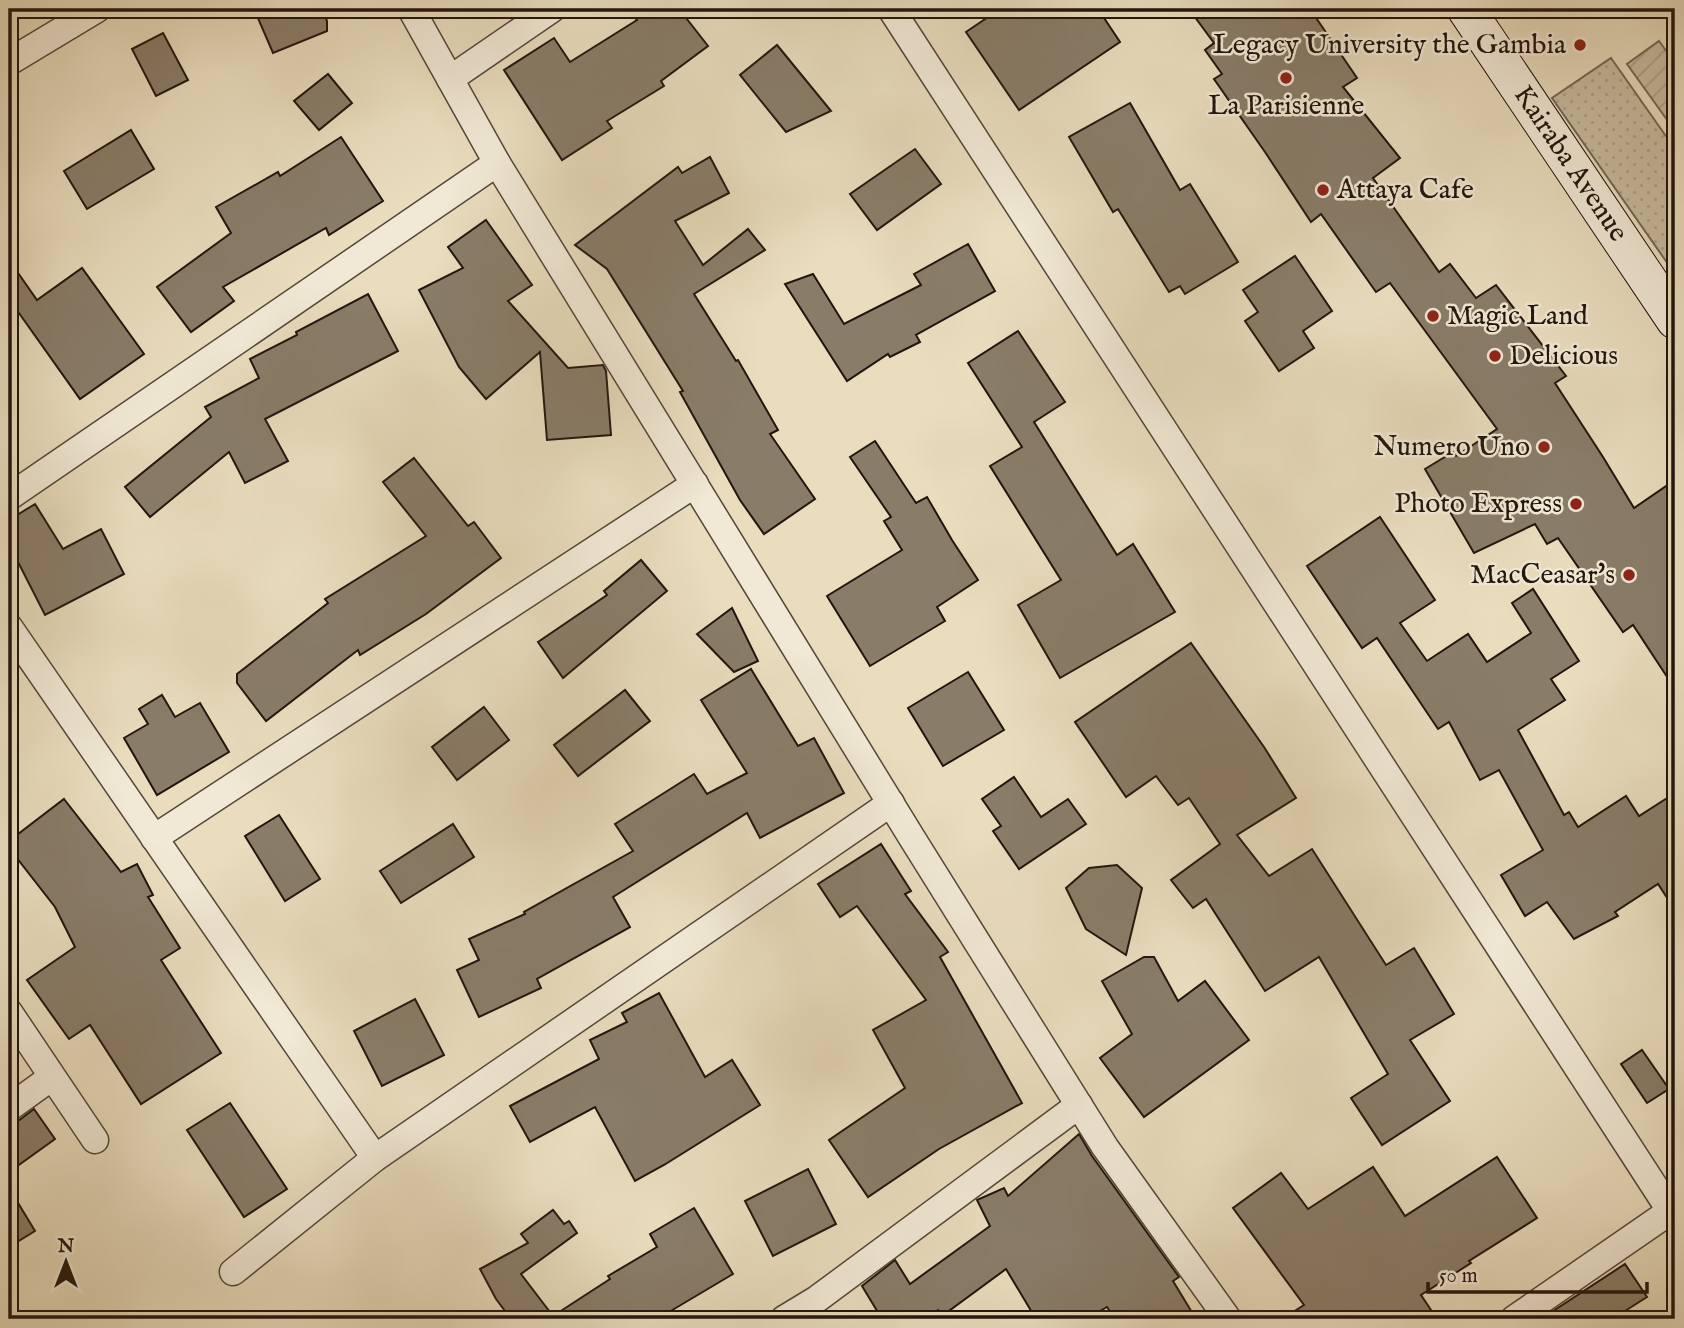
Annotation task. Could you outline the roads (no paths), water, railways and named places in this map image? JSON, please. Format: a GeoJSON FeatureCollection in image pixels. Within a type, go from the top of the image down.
{"type":"FeatureCollection","features":[{"type":"Feature","properties":{"kind":"street"},"geometry":{"type":"LineString","coordinates":[[9,62],[97,9]]}},
{"type":"Feature","properties":{"kind":"street"},"geometry":{"type":"LineString","coordinates":[[411,9],[497,163],[1105,1147],[1228,1319]]}},
{"type":"Feature","properties":{"kind":"street"},"geometry":{"type":"LineString","coordinates":[[450,79],[552,9]]}},
{"type":"Feature","properties":{"kind":"street"},"geometry":{"type":"LineString","coordinates":[[891,9],[1674,1212],[1514,1319]]}},
{"type":"Feature","properties":{"kind":"street","name":"Kairaba Avenue"},"geometry":{"type":"LineString","coordinates":[[1465,9],[1671,304]]}},
{"type":"Feature","properties":{"kind":"street"},"geometry":{"type":"LineString","coordinates":[[9,497],[497,163]]}},
{"type":"Feature","properties":{"kind":"street"},"geometry":{"type":"LineString","coordinates":[[154,838],[695,484]]}},
{"type":"Feature","properties":{"kind":"street"},"geometry":{"type":"LineString","coordinates":[[9,626],[375,1158]]}},
{"type":"Feature","properties":{"kind":"street"},"geometry":{"type":"LineString","coordinates":[[233,1272],[375,1158],[891,803]]}},
{"type":"Feature","properties":{"kind":"street"},"geometry":{"type":"LineString","coordinates":[[9,1012],[95,1140]]}},
{"type":"Feature","properties":{"kind":"street"},"geometry":{"type":"LineString","coordinates":[[9,1108],[52,1077]]}},
{"type":"Feature","properties":{"kind":"street"},"geometry":{"type":"LineString","coordinates":[[784,1319],[824,1309],[1079,1105]]}},
{"type":"Feature","properties":{"kind":"place","name":"Legacy University the Gambia"},"geometry":{"type":"Point","coordinates":[1580,45]}},
{"type":"Feature","properties":{"kind":"place","name":"La Parisienne"},"geometry":{"type":"Point","coordinates":[1286,78]}},
{"type":"Feature","properties":{"kind":"place","name":"Attaya Cafe"},"geometry":{"type":"Point","coordinates":[1323,190]}},
{"type":"Feature","properties":{"kind":"place","name":"Magic Land"},"geometry":{"type":"Point","coordinates":[1433,316]}},
{"type":"Feature","properties":{"kind":"place","name":"Delicious"},"geometry":{"type":"Point","coordinates":[1495,356]}},
{"type":"Feature","properties":{"kind":"place","name":"Numero Uno"},"geometry":{"type":"Point","coordinates":[1544,447]}},
{"type":"Feature","properties":{"kind":"place","name":"Photo Express"},"geometry":{"type":"Point","coordinates":[1576,504]}},
{"type":"Feature","properties":{"kind":"place","name":"MacCeasar's"},"geometry":{"type":"Point","coordinates":[1629,575]}}]}
